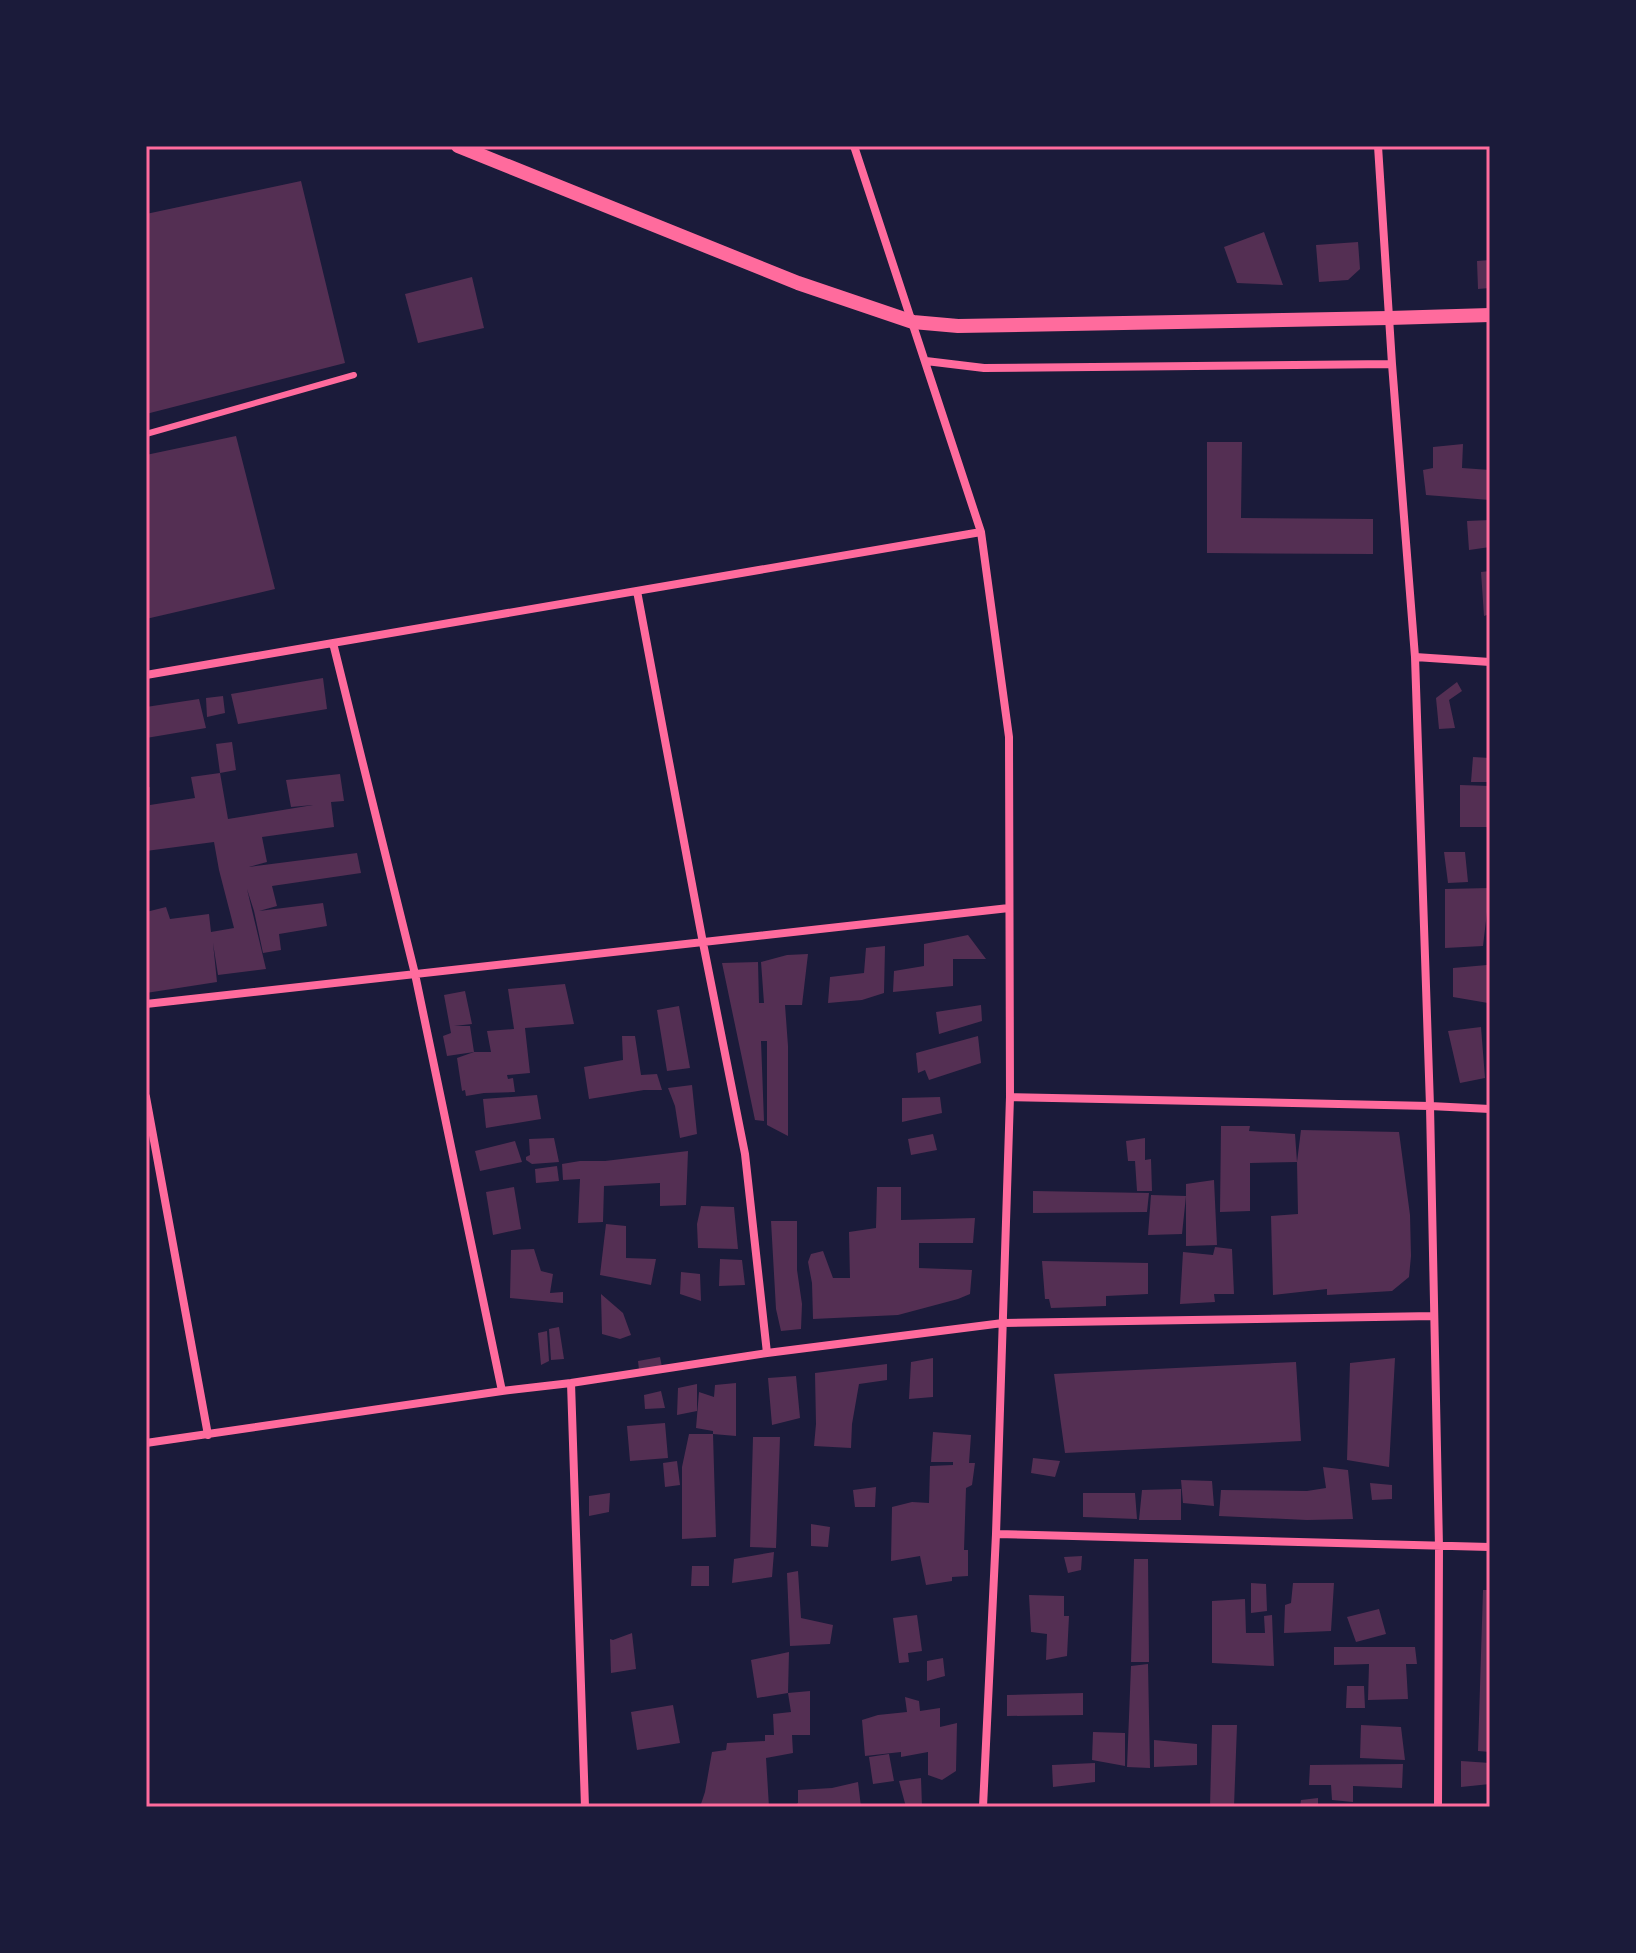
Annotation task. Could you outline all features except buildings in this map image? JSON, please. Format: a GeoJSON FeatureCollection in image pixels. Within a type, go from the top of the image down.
{"type":"FeatureCollection","features":[{"type":"Feature","properties":{"kind":"street"},"geometry":{"type":"LineString","coordinates":[[458,146],[798,283],[913,322],[958,326],[1490,315]]}},
{"type":"Feature","properties":{"kind":"street"},"geometry":{"type":"LineString","coordinates":[[854,146],[981,532],[1009,737],[1010,1097],[996,1534],[983,1807]]}},
{"type":"Feature","properties":{"kind":"street"},"geometry":{"type":"LineString","coordinates":[[1378,146],[1415,657],[1430,1106],[1439,1547],[1438,1807]]}},
{"type":"Feature","properties":{"kind":"street"},"geometry":{"type":"LineString","coordinates":[[926,361],[984,368],[1392,364]]}},
{"type":"Feature","properties":{"kind":"street"},"geometry":{"type":"LineString","coordinates":[[146,675],[981,532]]}},
{"type":"Feature","properties":{"kind":"street"},"geometry":{"type":"LineString","coordinates":[[637,591],[745,1154],[767,1353]]}},
{"type":"Feature","properties":{"kind":"street"},"geometry":{"type":"LineString","coordinates":[[333,643],[415,974],[502,1391]]}},
{"type":"Feature","properties":{"kind":"street"},"geometry":{"type":"LineString","coordinates":[[1415,657],[1490,662]]}},
{"type":"Feature","properties":{"kind":"street"},"geometry":{"type":"LineString","coordinates":[[146,1004],[1009,908]]}},
{"type":"Feature","properties":{"kind":"street"},"geometry":{"type":"LineString","coordinates":[[146,1097],[208,1435]]}},
{"type":"Feature","properties":{"kind":"street"},"geometry":{"type":"LineString","coordinates":[[1010,1097],[1490,1109]]}},
{"type":"Feature","properties":{"kind":"street"},"geometry":{"type":"LineString","coordinates":[[146,1443],[767,1353],[1003,1323],[1434,1316]]}},
{"type":"Feature","properties":{"kind":"street"},"geometry":{"type":"LineString","coordinates":[[571,1383],[585,1807]]}},
{"type":"Feature","properties":{"kind":"street"},"geometry":{"type":"LineString","coordinates":[[996,1534],[1490,1547]]}},
{"type":"Feature","properties":{"kind":"lane"},"geometry":{"type":"LineString","coordinates":[[146,434],[354,375]]}}]}
